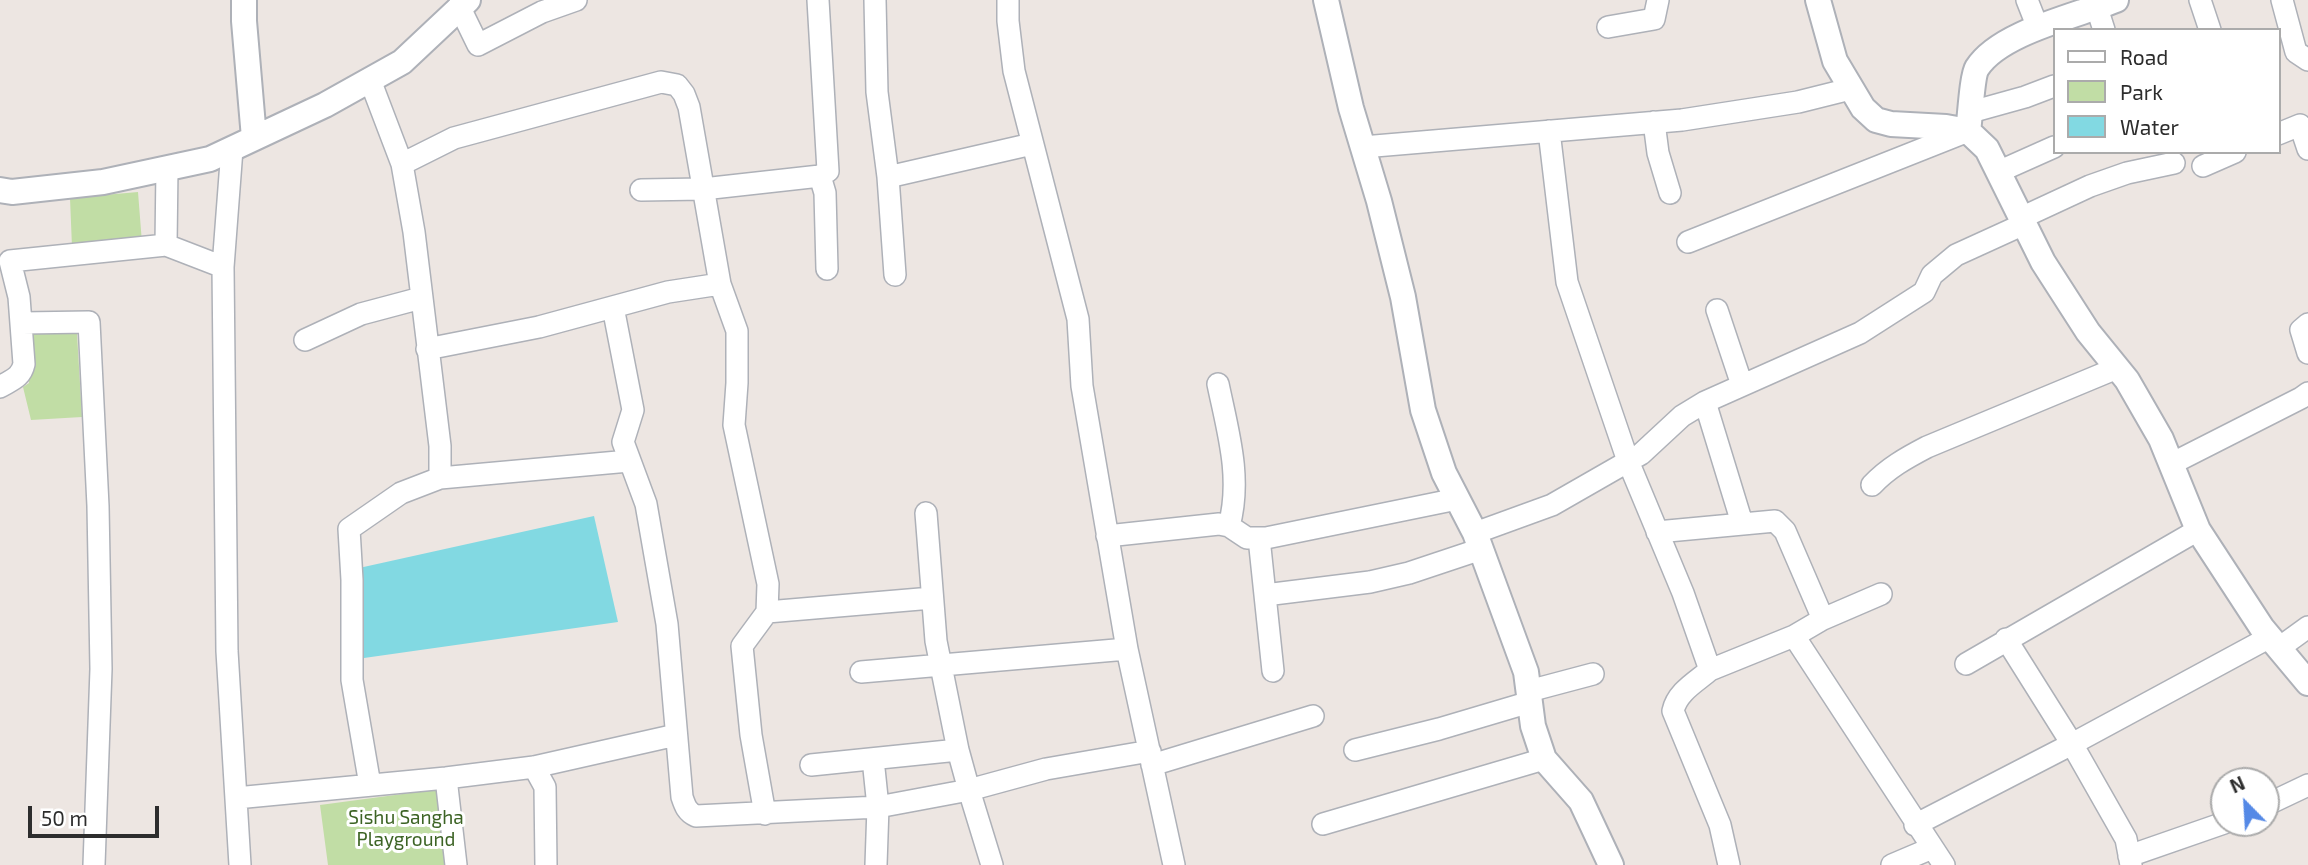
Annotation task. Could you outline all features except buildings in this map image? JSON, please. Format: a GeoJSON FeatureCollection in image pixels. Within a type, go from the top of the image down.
{"type":"FeatureCollection","features":[{"type":"Feature","properties":{"kind":"street"},"geometry":{"type":"LineString","coordinates":[[240,865],[227,651],[223,267],[243,143],[244,0]]}},
{"type":"Feature","properties":{"kind":"street"},"geometry":{"type":"LineString","coordinates":[[0,190],[12,192],[103,182],[209,159],[325,105],[402,62],[463,3],[478,45],[542,12],[576,0]]}},
{"type":"Feature","properties":{"kind":"street"},"geometry":{"type":"LineString","coordinates":[[641,190],[703,189],[820,176],[828,171],[818,0]]}},
{"type":"Feature","properties":{"kind":"street"},"geometry":{"type":"LineString","coordinates":[[875,0],[877,92],[888,177],[895,275]]}},
{"type":"Feature","properties":{"kind":"street"},"geometry":{"type":"LineString","coordinates":[[1008,0],[1014,71],[1078,319],[1082,386],[1107,536],[1127,649],[1174,865]]}},
{"type":"Feature","properties":{"kind":"street"},"geometry":{"type":"LineString","coordinates":[[1326,0],[1351,108],[1379,201],[1403,297],[1423,410],[1444,473],[1478,541],[1526,672],[1533,726],[1544,759],[1581,801],[1611,865]]}},
{"type":"Feature","properties":{"kind":"street"},"geometry":{"type":"LineString","coordinates":[[1608,27],[1654,19],[1658,0]]}},
{"type":"Feature","properties":{"kind":"street"},"geometry":{"type":"LineString","coordinates":[[1818,0],[1835,61],[1863,108],[1876,120],[1891,124],[1946,127],[1969,122]]}},
{"type":"Feature","properties":{"kind":"street"},"geometry":{"type":"LineString","coordinates":[[2027,0],[2038,28]]}},
{"type":"Feature","properties":{"kind":"street"},"geometry":{"type":"LineString","coordinates":[[2200,0],[2209,28]]}},
{"type":"Feature","properties":{"kind":"street"},"geometry":{"type":"LineString","coordinates":[[2282,0],[2296,52],[2308,60]]}},
{"type":"Feature","properties":{"kind":"street"},"geometry":{"type":"LineString","coordinates":[[2105,13],[2038,28],[1998,46],[1976,69],[1969,122],[1987,149],[2043,262],[2088,332],[2127,380],[2161,439],[2198,530],[2274,642],[2308,683]]}},
{"type":"Feature","properties":{"kind":"street"},"geometry":{"type":"LineString","coordinates":[[370,80],[401,164],[414,232],[440,446],[440,478]]}},
{"type":"Feature","properties":{"kind":"street"},"geometry":{"type":"LineString","coordinates":[[401,164],[454,138],[661,82],[677,85],[684,94],[694,123],[720,284],[737,331],[734,425],[768,584],[767,612],[742,646],[751,735],[765,814]]}},
{"type":"Feature","properties":{"kind":"street"},"geometry":{"type":"LineString","coordinates":[[1688,242],[2052,87]]}},
{"type":"Feature","properties":{"kind":"street"},"geometry":{"type":"LineString","coordinates":[[1363,147],[1654,122],[1798,102],[1850,89]]}},
{"type":"Feature","properties":{"kind":"street"},"geometry":{"type":"LineString","coordinates":[[1654,122],[1658,153],[1670,193]]}},
{"type":"Feature","properties":{"kind":"street"},"geometry":{"type":"LineString","coordinates":[[2280,133],[2304,124],[2308,149]]}},
{"type":"Feature","properties":{"kind":"street"},"geometry":{"type":"LineString","coordinates":[[1549,131],[1567,282],[1628,461],[1683,593],[1710,670]]}},
{"type":"Feature","properties":{"kind":"street"},"geometry":{"type":"LineString","coordinates":[[888,177],[1032,144]]}},
{"type":"Feature","properties":{"kind":"street"},"geometry":{"type":"LineString","coordinates":[[1998,172],[2052,148]]}},
{"type":"Feature","properties":{"kind":"street"},"geometry":{"type":"LineString","coordinates":[[2203,166],[2230,154]]}},
{"type":"Feature","properties":{"kind":"street"},"geometry":{"type":"LineString","coordinates":[[1265,595],[1370,582],[1409,573],[1478,541],[1552,505],[1640,454],[1682,416],[1705,402],[1860,333],[1924,292],[1932,275],[1956,255],[2090,187],[2127,173],[2174,163]]}},
{"type":"Feature","properties":{"kind":"street"},"geometry":{"type":"LineString","coordinates":[[166,245],[167,168]]}},
{"type":"Feature","properties":{"kind":"street"},"geometry":{"type":"LineString","coordinates":[[820,176],[825,193],[827,268]]}},
{"type":"Feature","properties":{"kind":"street"},"geometry":{"type":"LineString","coordinates":[[0,387],[17,379],[23,372],[24,364],[19,297],[5,261],[166,245],[223,267]]}},
{"type":"Feature","properties":{"kind":"street"},"geometry":{"type":"LineString","coordinates":[[427,349],[539,327],[668,292],[720,284]]}},
{"type":"Feature","properties":{"kind":"street"},"geometry":{"type":"LineString","coordinates":[[305,340],[361,314],[421,298]]}},
{"type":"Feature","properties":{"kind":"street"},"geometry":{"type":"LineString","coordinates":[[613,307],[633,410],[623,442],[646,504],[664,611],[682,797],[689,813],[696,816],[765,814],[878,807],[969,790],[1046,769],[1151,758],[1313,716]]}},
{"type":"Feature","properties":{"kind":"street"},"geometry":{"type":"LineString","coordinates":[[1717,310],[1742,385]]}},
{"type":"Feature","properties":{"kind":"street"},"geometry":{"type":"LineString","coordinates":[[22,323],[89,322],[98,506],[101,669],[94,865]]}},
{"type":"Feature","properties":{"kind":"street"},"geometry":{"type":"LineString","coordinates":[[2308,324],[2303,327],[2301,335],[2308,353]]}},
{"type":"Feature","properties":{"kind":"street"},"geometry":{"type":"LineString","coordinates":[[1872,485],[1901,460],[1927,447],[2117,368]]}},
{"type":"Feature","properties":{"kind":"street"},"geometry":{"type":"LineString","coordinates":[[1218,384],[1235,477],[1234,506],[1229,526]]}},
{"type":"Feature","properties":{"kind":"street"},"geometry":{"type":"LineString","coordinates":[[2171,464],[2308,393]]}},
{"type":"Feature","properties":{"kind":"street"},"geometry":{"type":"LineString","coordinates":[[1705,402],[1742,523]]}},
{"type":"Feature","properties":{"kind":"street"},"geometry":{"type":"LineString","coordinates":[[370,785],[352,680],[349,528],[401,493],[440,478],[629,461]]}},
{"type":"Feature","properties":{"kind":"street"},"geometry":{"type":"LineString","coordinates":[[1107,536],[1219,524],[1229,526],[1247,538],[1259,538],[1457,499]]}},
{"type":"Feature","properties":{"kind":"street"},"geometry":{"type":"LineString","coordinates":[[926,513],[940,665],[958,750],[992,865]]}},
{"type":"Feature","properties":{"kind":"street"},"geometry":{"type":"LineString","coordinates":[[1657,531],[1775,521],[1785,531],[1823,619]]}},
{"type":"Feature","properties":{"kind":"street"},"geometry":{"type":"LineString","coordinates":[[1966,664],[2198,530]]}},
{"type":"Feature","properties":{"kind":"street"},"geometry":{"type":"LineString","coordinates":[[1259,538],[1273,671]]}},
{"type":"Feature","properties":{"kind":"street"},"geometry":{"type":"LineString","coordinates":[[1729,865],[1720,825],[1673,712],[1675,703],[1682,692],[1710,670],[1794,636],[1823,619],[1881,594]]}},
{"type":"Feature","properties":{"kind":"street"},"geometry":{"type":"LineString","coordinates":[[767,612],[933,598]]}},
{"type":"Feature","properties":{"kind":"street"},"geometry":{"type":"LineString","coordinates":[[1915,825],[2308,627]]}},
{"type":"Feature","properties":{"kind":"street"},"geometry":{"type":"LineString","coordinates":[[1794,636],[1938,857],[1892,865]]}},
{"type":"Feature","properties":{"kind":"street"},"geometry":{"type":"LineString","coordinates":[[2006,639],[2072,744],[2126,839],[2131,861],[2210,828]]}},
{"type":"Feature","properties":{"kind":"street"},"geometry":{"type":"LineString","coordinates":[[861,671],[1127,649]]}},
{"type":"Feature","properties":{"kind":"street"},"geometry":{"type":"LineString","coordinates":[[1356,750],[1439,729],[1593,674]]}},
{"type":"Feature","properties":{"kind":"street"},"geometry":{"type":"LineString","coordinates":[[236,797],[446,778],[534,767],[676,735]]}},
{"type":"Feature","properties":{"kind":"street"},"geometry":{"type":"LineString","coordinates":[[811,765],[958,750]]}},
{"type":"Feature","properties":{"kind":"street"},"geometry":{"type":"LineString","coordinates":[[873,759],[878,807],[876,865]]}},
{"type":"Feature","properties":{"kind":"street"},"geometry":{"type":"LineString","coordinates":[[1323,824],[1544,759]]}},
{"type":"Feature","properties":{"kind":"street"},"geometry":{"type":"LineString","coordinates":[[534,767],[545,787],[546,865]]}},
{"type":"Feature","properties":{"kind":"street"},"geometry":{"type":"LineString","coordinates":[[446,778],[456,865]]}},
{"type":"Feature","properties":{"kind":"street"},"geometry":{"type":"LineString","coordinates":[[2280,798],[2308,785]]}},
{"type":"Feature","properties":{"kind":"green space"},"geometry":{"type":"Polygon","coordinates":[[[138,192],[142,243],[72,247],[70,198],[138,192]]]}},
{"type":"Feature","properties":{"kind":"green space"},"geometry":{"type":"Polygon","coordinates":[[[28,331],[77,334],[82,417],[31,420],[23,387],[29,383],[28,331]]]}},
{"type":"Feature","properties":{"kind":"green space","name":"Sishu Sangha Playground"},"geometry":{"type":"Polygon","coordinates":[[[440,789],[448,865],[328,865],[320,805],[440,789]]]}},
{"type":"Feature","properties":{"kind":"water"},"geometry":{"type":"Polygon","coordinates":[[[594,516],[618,622],[364,658],[359,568],[594,516]]]}}]}
